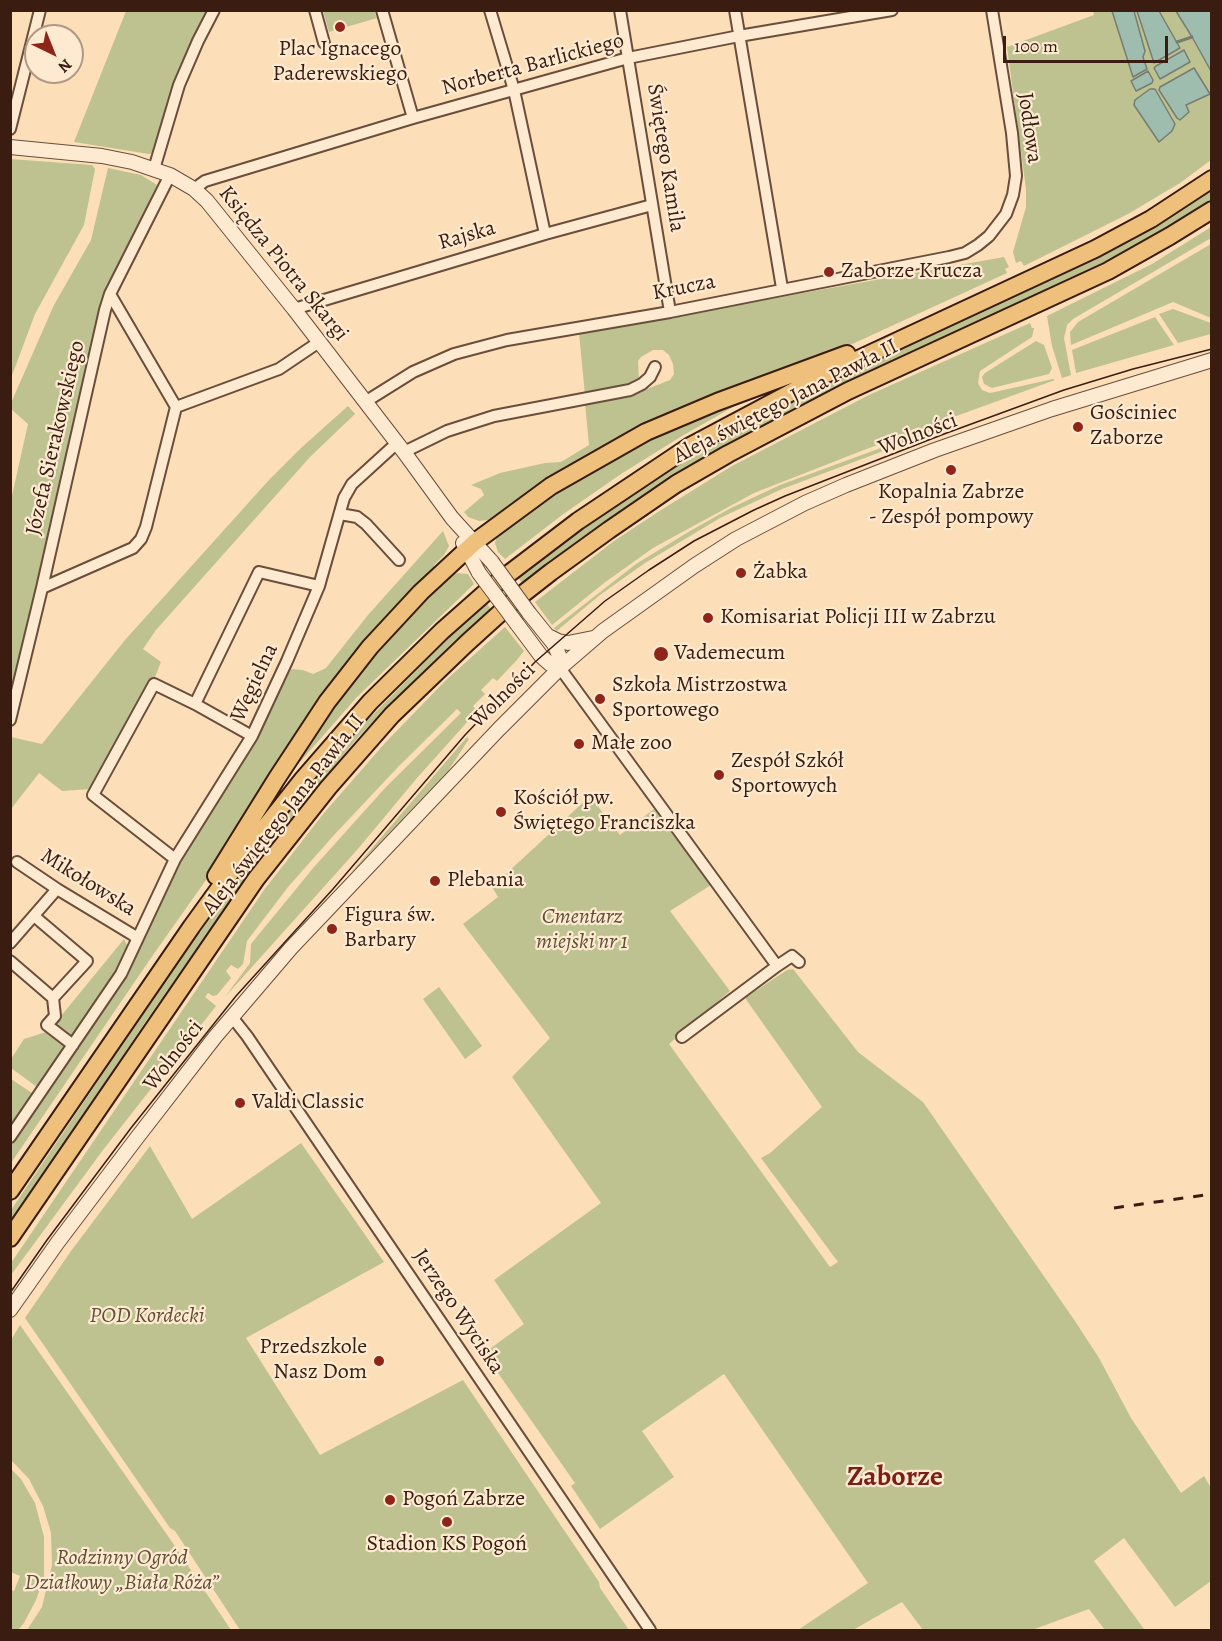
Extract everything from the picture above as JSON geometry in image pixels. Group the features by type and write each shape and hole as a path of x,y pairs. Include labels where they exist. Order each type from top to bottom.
{"main road":[{"name":"Aleja świętego Jana Pawła II","path":"10,1191 164,965 247,850 303,779 362,710 428,644 494,585 578,521 690,446 786,393 1095,249 1151,219 1212,179"},
{"name":"Aleja świętego Jana Pawła II","path":"10,1238 186,979 264,870 328,788 393,715 510,604 609,530 676,484 728,454 848,391 1108,271 1212,210"},
{"path":"164,965 237,841 327,702 370,647 421,592 471,546 551,486 646,432 804,369 922,328"}],"street":[{"path":"10,129 40,10"},
{"path":"154,169 179,85 214,10"},
{"path":"315,10 324,43"},
{"path":"382,10 413,118"},
{"path":"490,10 514,90 545,234"},
{"name":"Świętego Kamila","path":"620,10 670,312"},
{"path":"735,10 782,288"},
{"name":"Norberta Barlickiego","path":"194,189 205,181 413,118 628,58 892,10"},
{"name":"Jodłowa","path":"992,10 1015,155 1015,186 1006,214"},
{"name":"Księdza Piotra Skargi","path":"10,147 102,156 154,169 194,189 220,215 294,309 471,546 492,562 554,644 559,655 560,668 550,664 541,656 479,573 471,546"},
{"name":"Józefa Sierakowskiego","path":"10,720 105,310 110,294 170,175"},
{"name":"Rajska","path":"294,309 545,234 652,205"},
{"name":"Krucza","path":"365,402 413,372 454,354 507,340 670,312 965,253 989,236 1006,214"},
{"path":"42,588 133,548 141,539 147,527 176,407 110,294"},
{"path":"176,407 279,369 319,342"},
{"name":"Wolności","path":"10,1310 58,1242 232,1017 344,891 540,688 597,636 702,560 770,521 826,494 935,450 1052,409 1212,360"},
{"name":"Węgielna","path":"10,1137 121,974 175,859 252,736 291,654 319,586 344,498 352,484 400,448 494,416 536,406 630,390 650,377 655,368"},
{"path":"340,514 357,517 366,524 399,560"},
{"path":"195,705 259,572 319,586"},
{"path":"546,635 568,643 597,636"},
{"path":"540,688 544,668 541,656"},
{"path":"560,668 777,966"},
{"path":"175,859 93,795 154,684 252,736"},
{"name":"Mikołowska","path":"17,862 137,939"},
{"path":"10,943 57,889"},
{"path":"34,916 87,961 53,998"},
{"path":"682,1036 792,956 799,962"},
{"path":"10,961 53,998 55,1016 47,1025 73,1045"},
{"name":"Jerzego Wyciska","path":"232,1017 650,1630"}],"green space":[{"path":"126,11 207,11 181,65 155,147 149,154 74,142"},
{"path":"323,11 374,11 377,18 329,32"},
{"path":"1093,11 1112,11 1133,77 1147,69 1143,57 1145,51 1134,11 1137,11 1154,63 1180,48 1159,11 1176,11 1211,71 1211,160 1180,183 1128,214 1024,266 1021,261 1016,263 1013,252 1026,207 1026,189 1007,47 1094,15"},
{"path":"10,159 92,165 95,169 84,225 35,314 11,378"},
{"path":"108,168 141,175 157,185 103,298 11,696 11,500 28,424 11,409 11,403 54,305 91,240"},
{"path":"1211,190 1211,199 1120,254 1037,295 859,375 721,447 625,507 522,583 518,577 575,532 672,467 733,431 801,395 1084,263 1158,224"},
{"path":"1211,227 1211,238 1073,319 1067,325 1064,338 1071,375 1062,378 1052,346 1047,316 1152,264"},
{"path":"1211,244 1211,318 1173,302 1071,345 1070,332 1078,322"},
{"path":"1004,257 1009,267 1005,269 1007,273 848,346 695,406 498,517 496,514 488,520 479,521 468,517 464,512 484,495 481,489 471,485 500,473 545,463 561,462 589,445 585,403 637,393 670,380 674,374 669,355 663,350 653,350 638,361 639,380 637,383 585,395 579,333"},
{"path":"1173,309 1211,323 1211,334 1178,343 1159,314"},
{"path":"1155,317 1174,345 1076,373 1072,350"},
{"path":"1030,323 1034,328 1032,337 980,371 978,383 982,390 990,393 1055,380 754,493 653,548 604,583 552,625 535,602 614,541 732,466 869,395"},
{"path":"1036,341 1044,345 1052,368 1049,374 992,388 984,384 982,377 985,373"},
{"path":"741,400 740,403 621,474 562,515 505,559 498,552 495,543 497,536 528,508 624,449"},
{"path":"348,406 355,414 310,457 156,630 143,649 161,662 153,682 92,789 62,791 39,773 11,809 11,737 42,744 125,640 268,481"},
{"path":"957,420 907,442 782,489 720,518 645,563 600,595 557,631 554,628 636,564 731,508 780,485"},
{"path":"443,531 449,546 434,565 435,569 398,608 153,955 11,1163 11,1145 124,976 178,865 253,746 291,669 313,674 326,668 368,615"},
{"path":"468,574 474,584 357,697 293,770 292,768 362,666 422,598 451,575"},
{"path":"487,604 491,609 453,642 359,736 265,850 11,1221 11,1210 177,964 261,847 300,797 358,730 452,634"},
{"path":"505,627 524,651 497,681 493,678 481,690 485,694 473,706 477,711 357,850 225,997 250,963 251,944 314,867 386,787 461,713 457,709 399,766 288,887 247,941 243,964 238,969 231,965 226,971 231,978 217,995 213,996 208,993 205,997 216,1006 103,1150 11,1275 11,1263 264,890 324,813 385,743 446,680"},
{"path":"467,737 469,739 448,771 349,875"},
{"name":"Cmentarz miejski nr 1","path":"590,796 620,835 654,809 711,885 670,911 730,991 669,1044 830,1267 838,1262 761,1158 770,1153 822,1107 745,998 787,970 793,969 858,1052 923,1102 1075,1321 1099,1358 1131,1418 1181,1493 1204,1476 1211,1488 1211,1581 1175,1607 1124,1538 1094,1561 1144,1629 1105,1630 1089,1609 1032,1630 923,1630 902,1602 853,1630 798,1630 868,1583 724,1374 642,1431 674,1477 600,1529 571,1486 575,1483 484,1353 524,1324 494,1280 601,1203 512,1077 550,1038 463,924 498,897 492,887"},
{"path":"124,939 128,947 116,973 73,1037 68,1037 52,1027"},
{"path":"439,987 482,1046 465,1059 423,999"},
{"path":"49,1031 65,1043 66,1047 40,1086 37,1087 11,1068 11,1059 24,1039"},
{"path":"11,1079 33,1096 11,1129"},
{"name":"POD Kordecki","path":"301,1143 384,1262 246,1338 320,1455 463,1380 629,1630 240,1630 175,1531 170,1528 25,1318 71,1251 150,1146 192,1219"},
{"name":"Rodzinny Ogród Działkowy „Biała Róża”","path":"20,1325 231,1630 27,1630 42,1607 52,1565 51,1533 43,1506 29,1479 11,1460 11,1340"},
{"path":"11,1469 21,1479 35,1503 44,1537 44,1578 36,1600 18,1630 10,1630 11,1590 14,1591 20,1576 11,1572"}],"shaded area":[{"path":"1112,11 1134,11 1145,51 1143,57 1147,69 1133,77"},
{"path":"1137,11 1159,11 1180,48 1154,63"},
{"path":"1176,11 1211,11 1211,71 1192,37"},
{"path":"1184,50 1190,62 1160,79 1154,68"},
{"path":"1194,68 1210,94 1186,105 1189,112 1180,120 1159,90 1160,87"},
{"path":"1148,71 1153,80 1152,83 1136,91 1131,81"},
{"path":"1150,89 1155,89 1175,124 1172,131 1159,142 1134,105 1135,100"}],"waterway":[{"path":"1177,42 1192,37"}],"tram line":[{"path":"10,1293 131,1128 236,996 333,889 465,735 535,662 605,601 694,541 785,496 1064,390 1133,369 1212,349"}],"railway":[{"path":"1114,1208 1212,1194"}],"place":[{"name":"Plac Ignacego Paderewskiego","path":"340,27"},
{"name":"Zaborze Krucza","path":"829,272"},
{"name":"Gościniec Zaborze","path":"1078,427"},
{"name":"Kopalnia Zabrze - Zespół pompowy","path":"951,470"},
{"name":"Żabka","path":"741,573"},
{"name":"Komisariat Policji III w Zabrzu","path":"708,618"},
{"name":"Vademecum","path":"661,654"},
{"name":"Szkoła Mistrzostwa Sportowego","path":"600,699"},
{"name":"Małe zoo","path":"579,744"},
{"name":"Zespół Szkół Sportowych","path":"719,775"},
{"name":"Kościół pw. Świętego Franciszka","path":"501,812"},
{"name":"Plebania","path":"435,881"},
{"name":"Figura św. Barbary","path":"332,929"},
{"name":"Valdi Classic","path":"240,1103"},
{"name":"Przedszkole Nasz Dom","path":"379,1361"},
{"name":"Pogoń Zabrze","path":"390,1500"},
{"name":"Stadion KS Pogoń","path":"447,1522"}],"district":[{"name":"Zaborze","path":"895,1478"}]}
